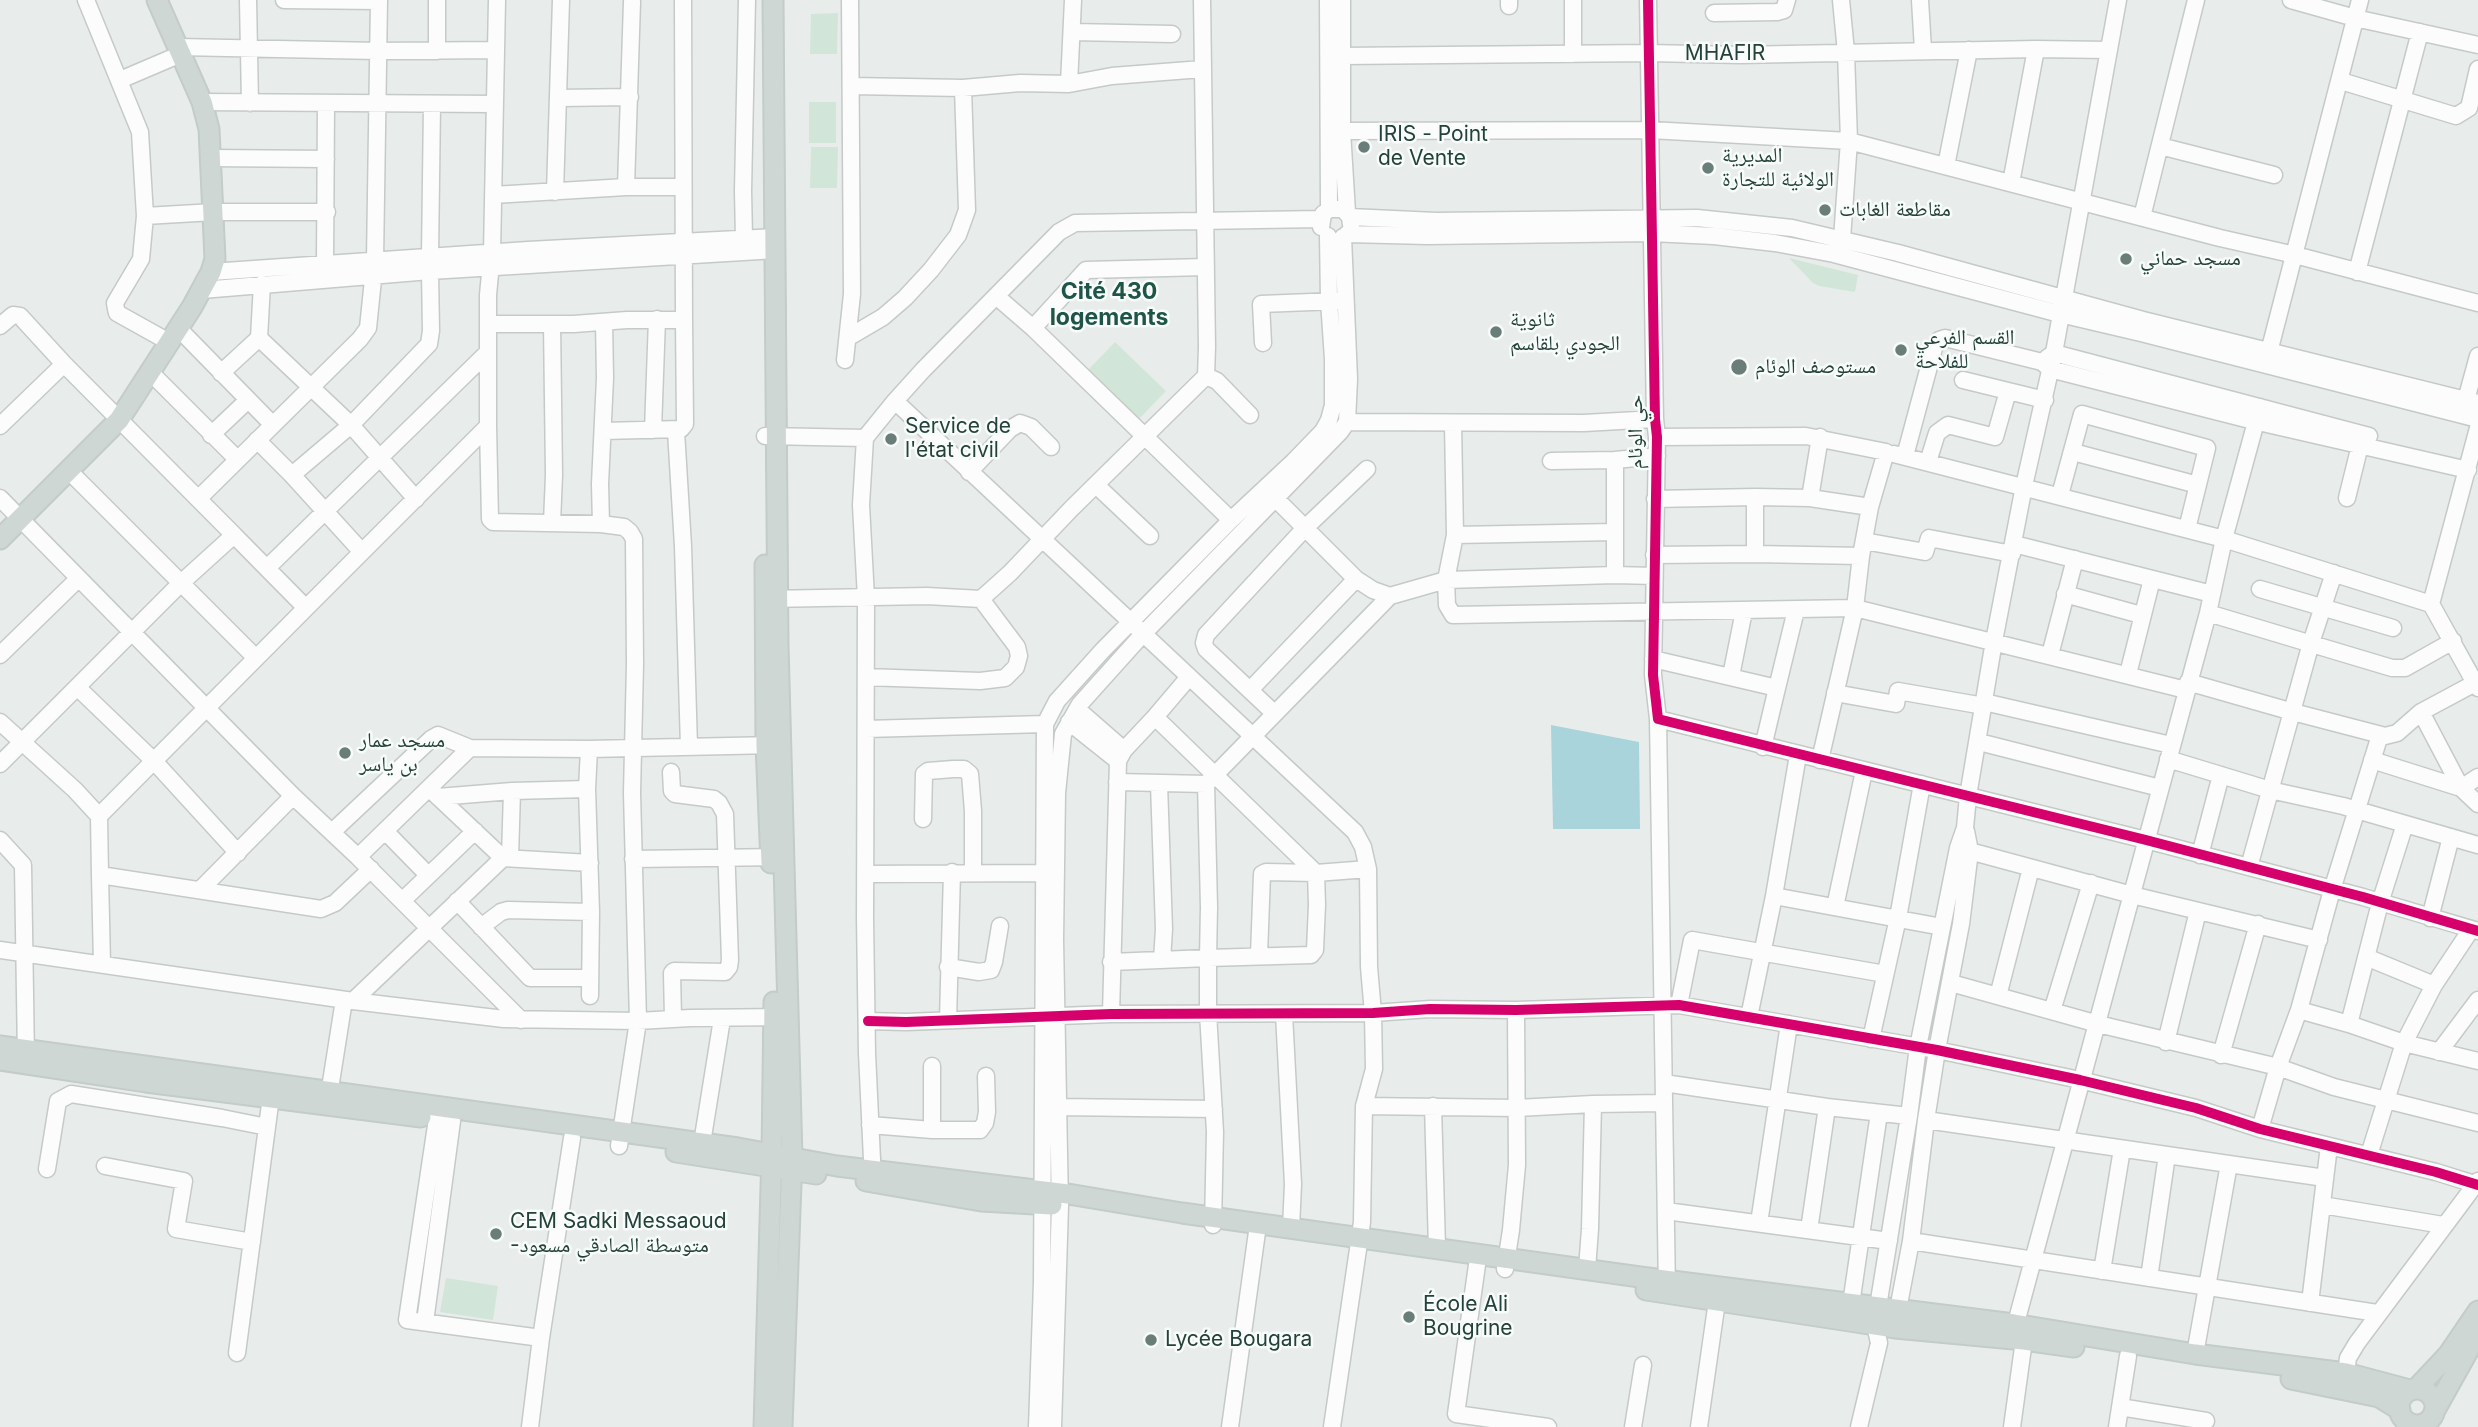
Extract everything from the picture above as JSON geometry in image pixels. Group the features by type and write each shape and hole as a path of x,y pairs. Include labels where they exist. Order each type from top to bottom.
{"main road":[{"path":"0,539 119,420 211,272 216,248 209,129 202,102 157,0"},
{"path":"761,0 768,109 764,243 778,857 782,1427"},
{"path":"767,72 773,0"},
{"path":"0,1046 26,1057"},
{"path":"0,1060 26,1057 620,1140 672,1151 782,1162 1213,1221 1292,1228 1477,1265 1587,1269 1717,1301 2346,1373 2427,1392 2435,1406 2429,1420"},
{"path":"241,1086 271,1097 328,1098 444,1120 572,1138 702,1143 782,1162"},
{"path":"764,1427 782,1162"},
{"path":"1213,1221 1257,1232 1437,1248 1506,1264 1667,1287 1851,1304 1886,1322"},
{"path":"2400,1417 2402,1398 2448,1355 2478,1311"},
{"path":"2017,1334 2128,1356 2314,1383 2379,1397 2400,1417 2410,1423 2421,1424 2429,1420 2478,1333"}],"street":[{"path":"86,0 140,132 145,216 141,259 115,303 117,313 174,335 221,373 272,424"},
{"path":"248,0 250,103"},
{"path":"198,499 369,328 374,268 379,1 284,0"},
{"path":"437,0 437,51"},
{"path":"497,0 488,324 490,519 493,522 601,524 624,527 634,539 633,859 638,1021 620,1140"},
{"path":"555,192 561,0"},
{"path":"603,431 676,431 685,424 682,248 683,0"},
{"path":"202,290 374,268 764,243 743,178 747,0"},
{"path":"845,360 852,294 850,0"},
{"path":"1069,84 1073,0"},
{"path":"773,598 927,596 981,599 1206,376 1202,0"},
{"path":"1328,0 1325,214 1321,229 1339,236 1428,236 1651,225 1697,218 1793,228 1842,239 2141,333 2478,419"},
{"path":"1053,1427 1050,1017 1055,940 1057,793 1063,734 1136,629 1231,520 1270,494 1323,431 1329,420 1333,405 1334,359 1329,301 1339,236 1351,225 1342,131 1342,0"},
{"path":"1573,0 1573,54"},
{"name":"حي الوئام","path":"1648,0 1657,437 1653,659 1671,1005"},
{"path":"1714,13 1777,12 1784,10 1787,0"},
{"path":"1841,0 1849,141 1842,239"},
{"path":"1920,0 1923,50"},
{"path":"1859,1427 1886,1322 1911,1241 1926,1119 1961,924 1968,796 1994,642 2024,486 2045,400 2049,361 2118,0"},
{"path":"2142,217 2196,0"},
{"path":"2291,0 2355,18 2478,45"},
{"path":"2269,352 2360,0"},
{"path":"626,187 632,2"},
{"path":"1072,32 1172,34"},
{"path":"2357,272 2420,32"},
{"path":"2011,183 2036,49"},
{"path":"120,80 179,50 496,50"},
{"name":"MHAFIR","path":"1342,56 1649,53 1740,55 1923,50 2108,50"},
{"path":"1946,166 1969,50"},
{"path":"852,86 963,88 1020,83 1069,84 1112,76 1202,69"},
{"path":"2340,80 2456,116 2469,108 2478,69"},
{"path":"849,337 883,317 905,298 958,235 967,210 963,88"},
{"path":"559,98 630,97"},
{"path":"202,102 326,105 495,104"},
{"path":"292,475 351,425 429,344 432,104"},
{"path":"325,263 326,105"},
{"path":"1342,131 1650,130 1849,141 2478,303"},
{"path":"2160,146 2274,175"},
{"path":"211,158 326,159"},
{"path":"493,195 626,187 683,187"},
{"path":"873,1176 865,874 866,598 861,505 865,438 895,401 996,296 1059,232 1075,223 1204,222 1325,214 1339,208 1349,215 1436,221 1651,225 1834,254 2269,352 2472,401 2478,356"},
{"path":"145,216 214,212 327,212"},
{"path":"1037,1427 1042,1282 1059,1107 1044,962 1045,724 1057,701 1102,651 1136,629 1270,494 1340,432 1347,422 1347,300 1339,236"},
{"path":"211,272 325,263 374,268"},
{"path":"1033,328 1086,270 1206,267"},
{"path":"221,373 259,338 262,284"},
{"path":"996,296 1147,436 1231,520"},
{"path":"1262,343 1261,304 1347,300"},
{"path":"0,326 13,316 20,316 64,365 306,608"},
{"path":"653,430 657,319"},
{"path":"488,324 684,320"},
{"path":"601,524 604,322"},
{"path":"552,324 552,523"},
{"path":"259,338 351,425 416,499"},
{"path":"1905,456 1934,348 1939,340 1948,338 2468,466"},
{"path":"267,568 488,352"},
{"path":"0,426 64,365"},
{"path":"150,372 237,459"},
{"path":"1206,376 1217,381 1250,415"},
{"path":"1963,380 2045,400"},
{"path":"1928,462 1937,433 1948,425 1995,437 2008,391"},
{"path":"211,435 248,400"},
{"path":"895,401 1355,832 1363,847 1367,869 1374,1069 1364,1106 1364,1200 1332,1427"},
{"path":"2060,495 2082,414 2207,448 2187,529"},
{"path":"2012,1427 2017,1334 2033,1260 2208,613 2224,539 2257,414"},
{"path":"1347,422 1584,423 1655,419"},
{"path":"969,472 1010,429 1020,423 1031,427 1051,447"},
{"path":"1453,423 1455,536 1447,580 1447,605 1453,615 1855,608 2187,686 2380,735 2397,733 2421,712 2477,686 2431,604 2224,539 2060,495 1820,437 1657,437"},
{"path":"99,816 488,426"},
{"path":"2431,604 2478,428"},
{"path":"676,431 683,546 689,747"},
{"path":"770,436 865,438"},
{"path":"1810,498 1820,437"},
{"path":"2347,498 2361,439"},
{"path":"257,440 362,552"},
{"path":"1820,760 1855,608 1870,507 1886,452"},
{"path":"2073,452 2198,485"},
{"path":"1551,461 1657,456"},
{"path":"1615,460 1615,575"},
{"path":"1275,713 1206,649 1206,635 1306,527 1367,468"},
{"path":"68,470 255,657"},
{"path":"1096,485 1150,536"},
{"path":"1270,494 1356,579 1373,590 1390,596"},
{"path":"0,498 293,796 521,1020"},
{"path":"1755,498 1755,554"},
{"path":"1655,499 1810,498 1870,507"},
{"path":"1455,536 1614,532"},
{"path":"0,764 181,583 234,535"},
{"path":"1654,555 1755,554 1863,548 1926,552 1929,538 2075,559 2212,594"},
{"path":"2050,655 2075,559"},
{"path":"2249,867 2311,643 2334,573"},
{"path":"1117,782 1159,784 1210,780 1390,596 1447,580 1654,576"},
{"path":"0,655 78,579"},
{"path":"1250,690 1356,579"},
{"path":"2128,674 2152,579"},
{"path":"2260,589 2393,628"},
{"path":"2065,594 2141,615"},
{"path":"866,677 979,681 1005,678 1016,667 1017,647 981,599"},
{"path":"1763,747 1796,610"},
{"path":"1731,676 1744,611"},
{"path":"2208,613 2392,668 2405,668 2453,641"},
{"path":"1653,659 1777,688"},
{"path":"1111,1014 1117,782 1121,755 1189,677"},
{"path":"77,687 153,760 238,853"},
{"path":"1835,693 1896,704 1898,691 1984,704 2169,752 2221,775 2478,845"},
{"path":"2421,712 2461,788 2478,804"},
{"path":"1073,716 1121,755"},
{"path":"1111,962 1259,955 1307,956 1315,950 1316,873 1210,780 1155,717"},
{"path":"1658,719 2146,840 2380,902 2474,931 2434,985 2404,1043 2369,1155"},
{"path":"0,722 75,790 99,816 102,964"},
{"path":"866,729 1045,724"},
{"path":"332,832 431,739 439,735 470,748 589,749 774,745"},
{"path":"2260,1129 2278,1068 2300,1010 2332,890 2380,735"},
{"path":"1979,742 2160,788"},
{"path":"358,857 385,831 433,793 470,748"},
{"path":"589,749 587,789 591,912 590,996"},
{"path":"1749,1017 1774,896 1798,755"},
{"path":"2372,760 2461,788"},
{"path":"923,819 924,774 928,771 964,769 970,774 973,800 973,873"},
{"path":"1835,907 1864,771"},
{"path":"671,772 671,791 675,794 709,797 719,803 725,814 729,967 725,972 716,973 674,971 673,1018"},
{"path":"2200,855 2221,775"},
{"path":"2461,788 2478,777"},
{"path":"1210,780 1208,1013 1214,1109 1213,1221"},
{"path":"1159,784 1164,929 1162,960"},
{"path":"1871,1039 1898,918 1922,784"},
{"path":"433,793 587,789"},
{"path":"328,1098 348,1000 506,858 512,791"},
{"path":"433,793 506,858 590,863"},
{"path":"200,890 293,796"},
{"path":"2349,1024 2380,902 2406,824"},
{"path":"385,831 428,875"},
{"path":"402,901 475,831"},
{"path":"2430,918 2451,838"},
{"path":"0,840 23,865 26,1057"},
{"path":"1964,850 2132,895 2319,940"},
{"path":"1886,1322 1889,1241 1917,1047 1942,927 1964,850"},
{"path":"633,859 778,857"},
{"path":"1998,996 2031,868"},
{"path":"100,876 321,909 335,903 370,869"},
{"path":"1259,955 1262,874 1367,869"},
{"path":"948,1020 952,872"},
{"path":"865,874 1043,873"},
{"path":"2052,1011 2091,883"},
{"path":"1774,896 1942,927"},
{"path":"457,901 530,978 590,978"},
{"path":"481,927 508,910 591,912"},
{"path":"2166,1042 2198,911"},
{"path":"2221,1055 2258,924"},
{"path":"948,967 979,972 991,970 995,962 1000,926"},
{"path":"1667,1287 1664,1083 1671,1005 1692,940 1885,974"},
{"path":"0,950 348,1000 521,1020 638,1021 780,1017"},
{"path":"2366,957 2434,985"},
{"path":"1951,983 2166,1042 2278,1068 2334,1087 2478,1123"},
{"path":"2439,1052 2478,1000"},
{"path":"867,1021 1111,1014 1373,1013 1430,1009 1516,1010 1671,1005 1917,1047 2080,1080 2196,1108 2260,1129 2477,1183 2378,1313 2348,1358 2346,1373"},
{"path":"1506,1264 1517,1165 1516,1010"},
{"path":"2300,1010 2404,1043 2478,1061"},
{"path":"1284,1014 1293,1184 1292,1228"},
{"path":"702,1143 722,1019"},
{"path":"1759,1223 1789,1024"},
{"path":"932,1066 932,1130"},
{"path":"870,1125 932,1130 980,1130 985,1124 987,1112 986,1076"},
{"path":"1664,1083 1909,1116"},
{"path":"47,1169 58,1101 71,1094 267,1127"},
{"path":"237,1353 271,1097"},
{"path":"1364,1106 1517,1108 1664,1103"},
{"path":"1587,1269 1591,1229 1593,1104"},
{"path":"1433,1106 1437,1248"},
{"path":"1059,1107 1214,1109"},
{"path":"1809,1230 1827,1107"},
{"path":"1851,1304 1880,1113"},
{"path":"1926,1119 2325,1178"},
{"path":"444,1120 407,1320 541,1338"},
{"path":"530,1427 572,1138"},
{"path":"2310,1303 2329,1146"},
{"path":"2102,1271 2122,1149"},
{"path":"2149,1278 2167,1155"},
{"path":"2195,1354 2230,1164"},
{"path":"105,1166 184,1181 176,1229 251,1242"},
{"path":"2322,1205 2443,1225"},
{"path":"1666,1211 1889,1241"},
{"path":"1230,1427 1257,1232"},
{"path":"1911,1241 2378,1313"},
{"path":"1477,1265 1456,1415 1548,1427"},
{"path":"1699,1427 1717,1301"},
{"path":"2117,1427 2128,1356"},
{"path":"1633,1427 1643,1364"},
{"path":"2120,1407 2206,1421"}],"green space":[{"path":"838,13 837,54 810,54 811,14"},
{"path":"809,102 836,102 836,143 809,143"},
{"path":"811,147 838,147 837,188 810,188"},
{"path":"1789,258 1858,275 1855,292 1813,283"},
{"path":"1115,342 1166,391 1139,419 1088,370"},
{"path":"446,1278 498,1286 493,1320 440,1312"}],"water":[{"path":"1551,725 1639,742 1640,829 1553,829"}],"cycle path":[{"path":"1648,0 1657,437 1653,675 1658,719 2146,840 2363,897 2478,931"},
{"path":"868,1021 1111,1014 1373,1013 1430,1009 1516,1010 1679,1005 1937,1050 2080,1080 2196,1108 2260,1129 2436,1172 2478,1185"}],"place":[{"name":"IRIS - Point de Vente","path":"1364,147"},
{"name":"المديرية الولائية للتجارة","path":"1708,168"},
{"name":"مقاطعة الغابات","path":"1825,210"},
{"name":"مسجد حماني","path":"2126,259"},
{"name":"ثانوية الجودي بلقاسم","path":"1496,332"},
{"name":"القسم الفرعي للفلاحة","path":"1901,350"},
{"name":"مستوصف الوئام","path":"1739,367"},
{"name":"Service de l'état civil","path":"891,439"},
{"name":"مسجد عمار بن ياسر","path":"345,753"},
{"name":"CEM Sadki Messaoud -متوسطة الصادقي مسعود","path":"496,1234"},
{"name":"École Ali Bougrine","path":"1409,1317"},
{"name":"Lycée Bougara","path":"1151,1340"}],"district":[{"name":"Cité 430 logements","path":"1109,305"}]}
